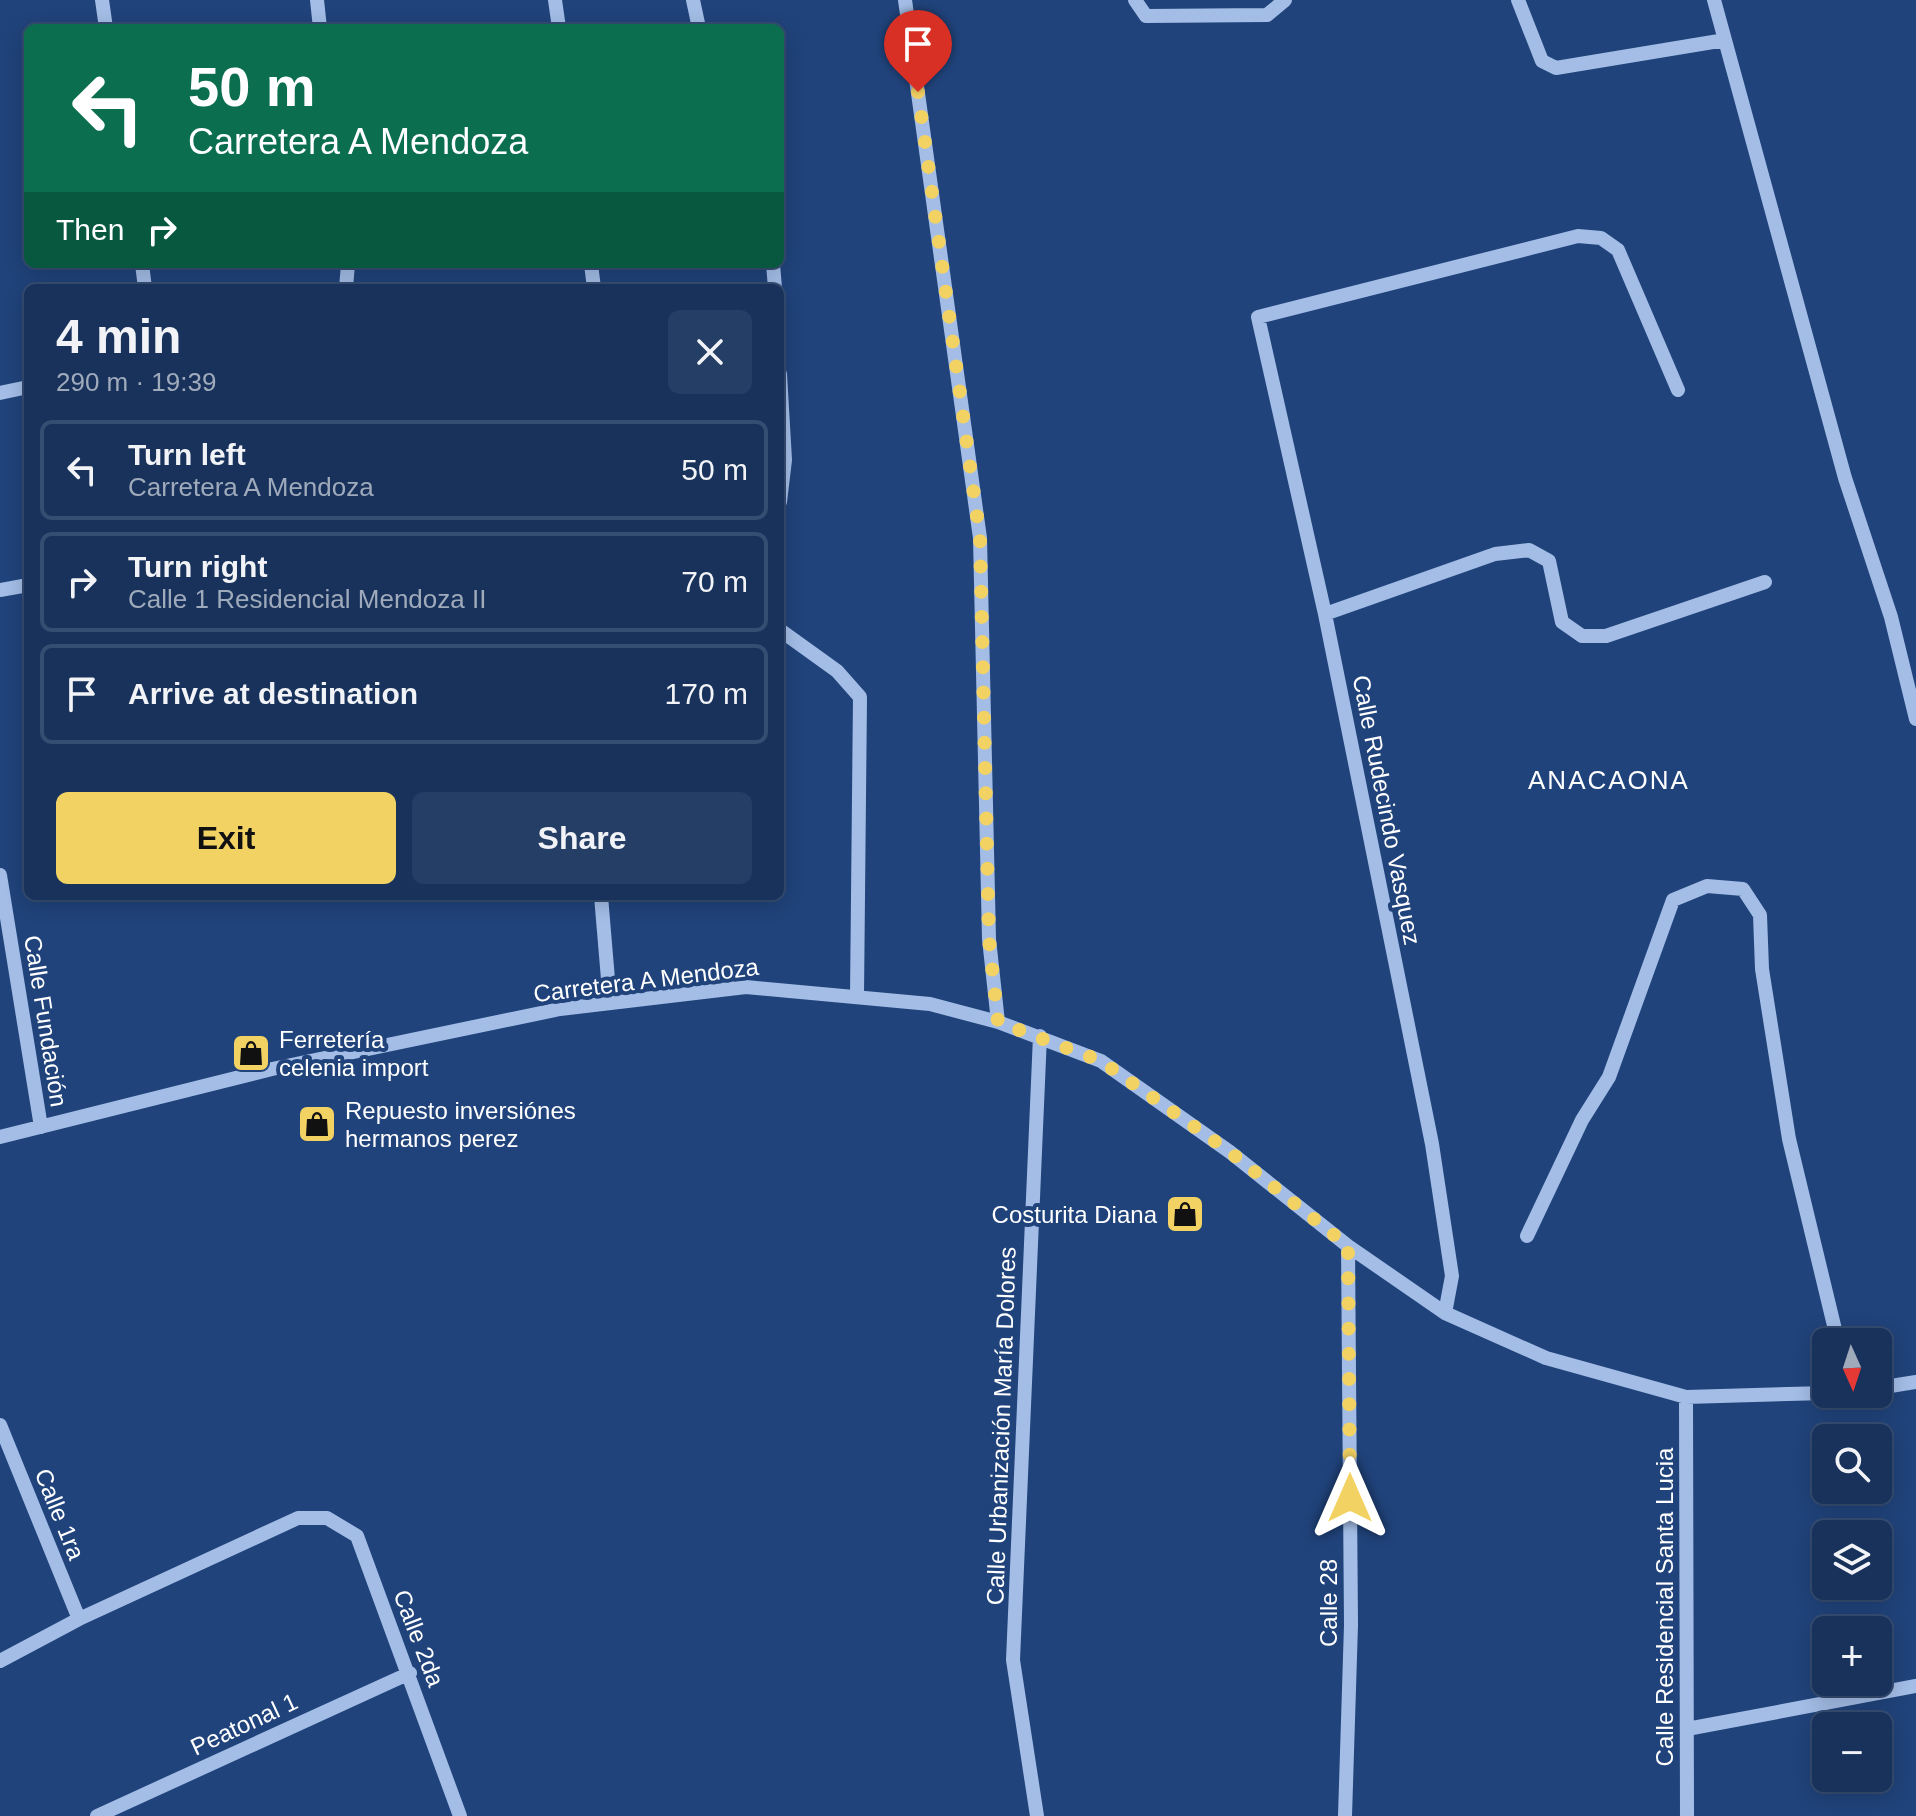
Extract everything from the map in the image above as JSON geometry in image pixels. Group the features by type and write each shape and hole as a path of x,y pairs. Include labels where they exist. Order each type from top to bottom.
{"street":[{"path":"102,0 105,24"},
{"path":"317,0 320,24"},
{"path":"555,0 558,24"},
{"path":"693,0 698,24"},
{"path":"905,0 980,538 989,939 998,1022"},
{"path":"1135,0 1146,16 1267,15 1285,0"},
{"path":"1518,0 1542,61 1556,68 1725,40"},
{"path":"1714,0 1845,478 1891,617 1916,719"},
{"name":"Calle Rudecindo Vasquez","path":"1445,1313 1452,1276 1446,1221 1325,614 1258,317 1578,236 1601,238 1618,250 1678,390"},
{"path":"0,393 24,388"},
{"path":"784,443 784,468"},
{"path":"1325,614 1495,554 1529,550 1549,561 1562,622 1582,636 1606,636 1765,582"},
{"path":"0,590 24,586"},
{"path":"784,633 837,671 860,697 857,996"},
{"name":"Calle Fundación","path":"0,875 41,1127"},
{"path":"1527,1236 1582,1120 1609,1077 1673,900 1707,886 1743,889 1760,915 1762,969 1789,1139 1835,1328"},
{"path":"601,900 610,1003"},
{"name":"Carretera A Mendoza","path":"0,1137 272,1069 499,1021 610,1003 746,987 930,1004 998,1022 1101,1061 1230,1152 1348,1246 1445,1313 1546,1358 1686,1397 1812,1393"},
{"name":"Calle Urbanización María Dolores","path":"1037,1816 1013,1660 1040,1036"},
{"name":"Calle 28","path":"1345,1816 1351,1625 1348,1246"},
{"path":"1892,1386 1916,1382"},
{"name":"Calle Residencial Santa Lucia","path":"1686,1397 1687,1816"},
{"name":"Calle 1ra","path":"0,1425 79,1619"},
{"name":"Calle 2da","path":"79,1619 298,1518 327,1518 357,1536 410,1673 460,1816"},
{"path":"0,1661 79,1619"},
{"name":"Peatonal 1","path":"97,1816 410,1673"},
{"path":"1687,1729 1916,1686"}],"place":[{"name":"Ferretería celenia import","path":"251,1053"},
{"name":"Repuesto inversiónes hermanos perez","path":"317,1124"},
{"name":"Costurita Diana","path":"1185,1214"}],"district":[{"name":"ANACAONA","path":"1609,780"}],"route":[{"path":"918,92 980,538 989,939 998,1022 1101,1061 1230,1152 1348,1246 1350,1498"}]}
